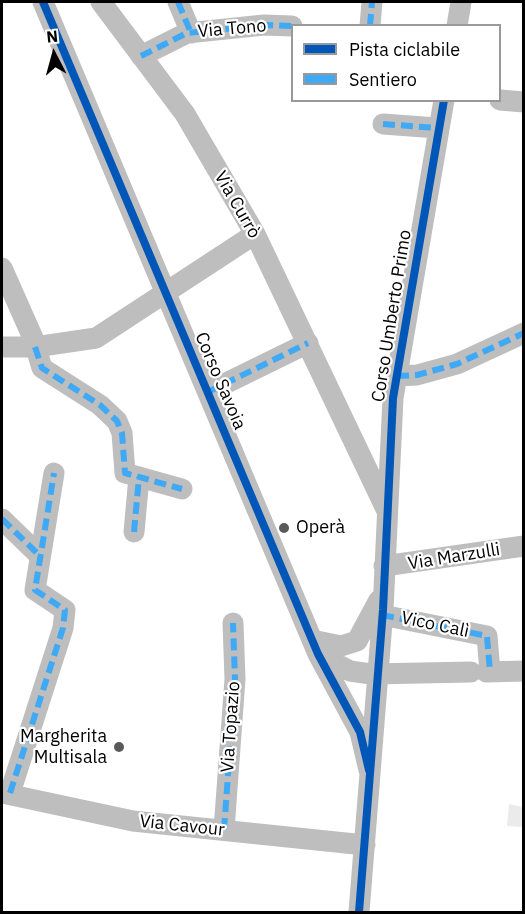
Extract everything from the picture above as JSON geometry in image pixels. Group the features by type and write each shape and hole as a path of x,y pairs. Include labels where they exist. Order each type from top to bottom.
{"street":[{"path":"178,2 191,33"},
{"path":"370,24 372,2"},
{"path":"457,24 461,2"},
{"name":"Corso Savoia","path":"51,4 167,294 315,647 360,732 369,770"},
{"name":"Via Currò","path":"105,7 185,114 255,234 387,510"},
{"name":"Via Tono","path":"141,56 191,33 264,25 291,26"},
{"path":"501,99 524,102"},
{"name":"Corso Umberto Primo","path":"369,770 378,674 393,398 437,128 444,102"},
{"path":"383,123 437,128"},
{"path":"2,347 35,347 96,338 167,294 255,234"},
{"path":"2,268 33,338 42,368 110,412 122,434 125,473 182,489"},
{"path":"398,376 417,375 457,364 524,333"},
{"path":"208,392 308,343"},
{"path":"6,793 50,671 65,610 35,590 54,473"},
{"path":"134,532 139,477"},
{"path":"2,519 40,556"},
{"name":"Via Marzulli","path":"384,566 524,546"},
{"path":"315,647 341,646 357,641 382,606"},
{"name":"Vico Calì","path":"382,606 487,636 482,672"},
{"name":"Via Topazio","path":"224,830 235,689 233,623"},
{"path":"315,647 350,670 378,674 524,671"},
{"path":"359,912 369,770"},
{"name":"Via Cavour","path":"6,793 133,821 365,844"}],"shaded area":[{"path":"509,804 523,807 523,827 507,826"}],"marked path":[{"path":"178,2 191,33"},
{"path":"370,24 372,2"},
{"path":"141,56 187,33 264,25 291,26"},
{"path":"383,124 437,128"},
{"path":"397,376 417,375 457,364 524,333"},
{"path":"208,392 308,343"},
{"path":"35,347 42,368 100,405 117,421 122,433 125,473 182,489"},
{"path":"10,793 63,628 65,610 35,590 54,473"},
{"path":"134,532 139,477"},
{"path":"2,519 40,556"},
{"path":"382,615 487,636 490,672"},
{"path":"224,830 235,679 233,623"}],"cycle path":[{"path":"43,2 318,654 360,732 369,770"},
{"path":"359,912 383,610 393,398 444,102"}],"place":[{"name":"Operà","path":"284,528"},
{"name":"Margherita Multisala","path":"119,747"}]}
